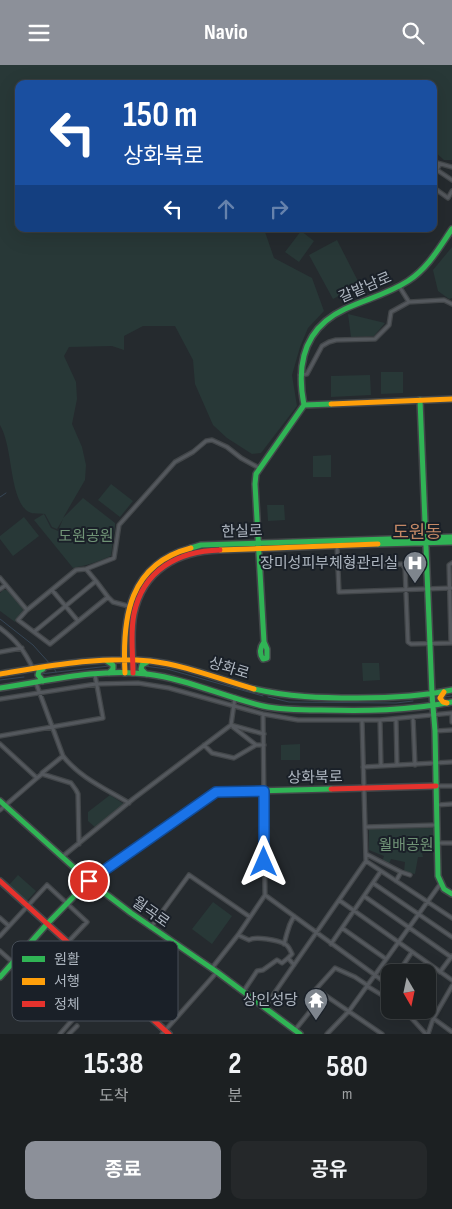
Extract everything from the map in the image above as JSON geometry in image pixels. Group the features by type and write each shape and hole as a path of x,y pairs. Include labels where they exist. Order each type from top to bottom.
{"main road":[{"name":"갈밭남로","path":"304,405 300,375 301,363 311,338 326,321 343,309 409,281 424,268 452,229"},
{"path":"264,642 256,474 259,467 288,430 304,405 452,399"},
{"path":"420,400 427,589 435,731 438,877 444,889 452,894"},
{"name":"한실로","path":"125,673 124,625 131,596 151,569 176,551 201,545 337,546 452,537"},
{"name":"한실로","path":"133,673 132,631 137,604 145,586 159,569 177,557 197,551 258,546 426,540 452,542"},
{"name":"상화로","path":"0,674 106,660 133,659 189,669 264,692 287,696 315,698 412,696 452,690"},
{"path":"106,660 114,667 108,674"},
{"path":"147,674 142,671 141,667 145,662 151,661"},
{"path":"43,681 38,675 39,671 44,668"},
{"name":"상화로","path":"0,688 96,675 133,673 147,674 265,706 296,709 359,712 411,709 450,703"},
{"path":"446,691 440,698 442,702 450,703"},
{"path":"411,709 416,703 416,699 412,696"},
{"name":"상화북로","path":"32,941 89,881 216,792 436,786"},
{"name":"월곡로","path":"1,805 89,881 171,941"},
{"path":"0,881 66,941"},
{"name":"월곡로","path":"178,946 297,1032"},
{"name":"상화북로","path":"0,977 12,963"},
{"path":"152,1021 165,1033"}],"street":[{"path":"437,164 452,167"},
{"path":"437,168 440,164"},
{"path":"437,171 452,180"},
{"path":"437,191 448,197 452,191"},
{"path":"399,286 409,302"},
{"path":"300,375 307,374 322,346 336,340 375,339 389,325 390,312 409,302 444,299 452,304"},
{"path":"108,597 50,644 18,621 28,610 76,570 86,569 114,558 119,525 175,462 193,453 206,441 212,440 227,447 241,458 259,467"},
{"path":"337,546 339,592 451,588"},
{"path":"338,567 402,564 405,567 408,641 410,644 452,643 449,565 452,563"},
{"path":"86,569 112,602 128,606"},
{"path":"0,577 28,610"},
{"path":"34,632 96,581"},
{"path":"0,589 6,585"},
{"path":"52,591 78,621"},
{"path":"0,628 22,648 33,669"},
{"path":"0,652 22,648"},
{"path":"0,736 103,718 96,675"},
{"path":"36,683 63,756 78,771 129,803"},
{"path":"0,699 96,684 138,683 169,688 263,715 298,720 380,720 452,713 452,722"},
{"path":"62,857 231,725 235,697"},
{"path":"178,1017 214,971 265,895 263,715"},
{"path":"413,717 415,765"},
{"path":"396,719 397,765"},
{"path":"264,1008 366,861 362,720"},
{"path":"380,720 381,766"},
{"path":"231,725 264,733"},
{"path":"231,725 256,745"},
{"path":"435,731 452,729"},
{"path":"0,744 37,777"},
{"path":"204,745 212,753 234,758 256,745 264,745"},
{"name":"월곡로","path":"1,805 63,756"},
{"path":"363,767 452,762"},
{"path":"42,774 71,783 76,790 78,794 78,844"},
{"name":"상화북로","path":"436,786 452,786"},
{"path":"436,805 452,804"},
{"path":"365,827 436,825"},
{"path":"437,843 452,843"},
{"path":"366,854 400,872 410,875"},
{"path":"366,861 452,918"},
{"path":"331,944 382,871"},
{"path":"396,881 400,872"},
{"path":"151,927 189,875 250,917"},
{"path":"373,883 452,937"},
{"path":"327,1034 349,1011 441,883"},
{"path":"0,936 47,885 87,922 70,941"},
{"path":"265,895 381,979"},
{"path":"364,896 452,956 440,972"},
{"path":"339,900 428,964"},
{"path":"284,944 287,935 286,928 294,916"},
{"path":"0,918 9,926"},
{"path":"342,928 386,959"},
{"path":"238,935 249,940 255,937 284,944 289,947 292,954 282,963 277,960 263,970 257,971 243,992"},
{"path":"0,951 12,961"},
{"path":"404,964 412,952"},
{"path":"288,959 294,965"},
{"path":"381,994 355,977 335,968 316,989 382,1034"},
{"path":"436,969 452,981"},
{"path":"436,1014 452,986"},
{"name":"월곡로","path":"297,1032 324,994"},
{"path":"413,1019 427,1034 433,1019 452,1032"},
{"path":"60,1034 71,1021"},
{"path":"165,1033 174,1021"},
{"path":"69,1034 77,1026"}],"green space":[{"name":"도원공원","path":"0,65 452,65 452,160 444,160 437,154 437,80 15,80 15,232 265,232 274,258 312,278 324,311 308,328 292,375 297,406 261,453 252,454 227,438 213,425 195,384 193,360 175,326 143,326 124,336 124,350 112,346 69,347 64,356 76,382 77,399 72,424 82,447 86,465 85,480 63,518 83,498 115,523 111,556 92,563 73,568 34,520 44,514 51,528 58,531 63,519 57,529 52,527 45,514 30,513 21,503 14,482 7,445 0,425"},
{"path":"300,232 314,241 299,262 285,252"},
{"path":"337,240 360,285 333,299 309,255"},
{"path":"452,247 452,298 449,299 438,291 433,270"},
{"path":"348,314 385,323 374,336 351,337"},
{"path":"381,372 403,372 403,393 381,394"},
{"path":"370,375 371,395 331,397 331,376"},
{"path":"331,455 331,477 313,477 313,456"},
{"path":"111,484 133,501 120,517 98,500"},
{"path":"267,505 284,505 285,520 268,521"},
{"path":"24,517 39,536 13,556 0,539 0,536"},
{"path":"3,590 8,590 24,610 15,622 0,611 0,593"},
{"path":"362,663 379,663 380,680 363,681"},
{"path":"300,744 300,760 281,760 281,745"},
{"path":"110,795 124,804 124,807 97,829 88,821 88,812"},
{"name":"월배공원","path":"433,827 434,853 422,853 423,857 418,857 415,874 404,872 405,862 391,859 389,864 382,862 384,856 369,850 369,829"},
{"path":"18,875 36,891 27,901 9,885"},
{"path":"213,902 232,916 212,944 192,929"}],"waterway":[{"path":"0,497 6,493"},
{"path":"0,619 33,645 51,665"},
{"path":"40,674 109,666"},
{"path":"144,666 167,669 263,696"},
{"path":"54,668 56,672"},
{"path":"0,680 24,677"},
{"path":"444,697 452,696"},
{"path":"268,697 289,702 396,703 413,701"}],"traffic: fast":[{"path":"304,405 301,375 303,362 306,349 320,326 345,309 393,289 415,276 433,257 452,229"},
{"path":"420,400 435,731 438,876 444,889 452,894"},
{"path":"264,642 260,651 263,659 267,658 267,649 264,642 256,474 304,405 331,404"},
{"path":"191,548 201,545 452,537"},
{"path":"378,544 452,542"},
{"path":"107,661 113,665 113,669 109,673"},
{"path":"146,674 141,669 142,665 147,662"},
{"path":"43,669 39,671 38,675 43,681"},
{"path":"0,688 73,676 129,673 162,676 248,702 284,709 386,710 452,702"},
{"path":"254,689 292,695 344,698 404,697 452,690"},
{"path":"32,941 89,881 216,792 331,789"},
{"path":"0,801 89,881 172,941"},
{"path":"178,945 300,1034"},
{"path":"0,977 12,963"}],"traffic: slow":[{"path":"331,404 452,399"},
{"path":"220,550 378,544"},
{"path":"125,673 125,632 128,613 134,595 142,580 154,566 170,556 191,548"},
{"path":"0,674 93,661 150,661 176,666 254,689"},
{"path":"444,692 440,698 443,702 447,703"}],"traffic: jam":[{"path":"133,673 133,621 145,586 154,575 177,559 190,554 220,550"},
{"path":"331,789 436,786"},
{"path":"0,881 66,941"},
{"path":"155,1021 169,1034"}],"place":[{"name":"장미성피부체형관리실","path":"415,584"},
{"name":"상인성당","path":"316,1021"}],"district":[{"name":"도원동","path":"417,532"}],"route":[{"path":"89,881 216,792 264,791 264,862"}]}
